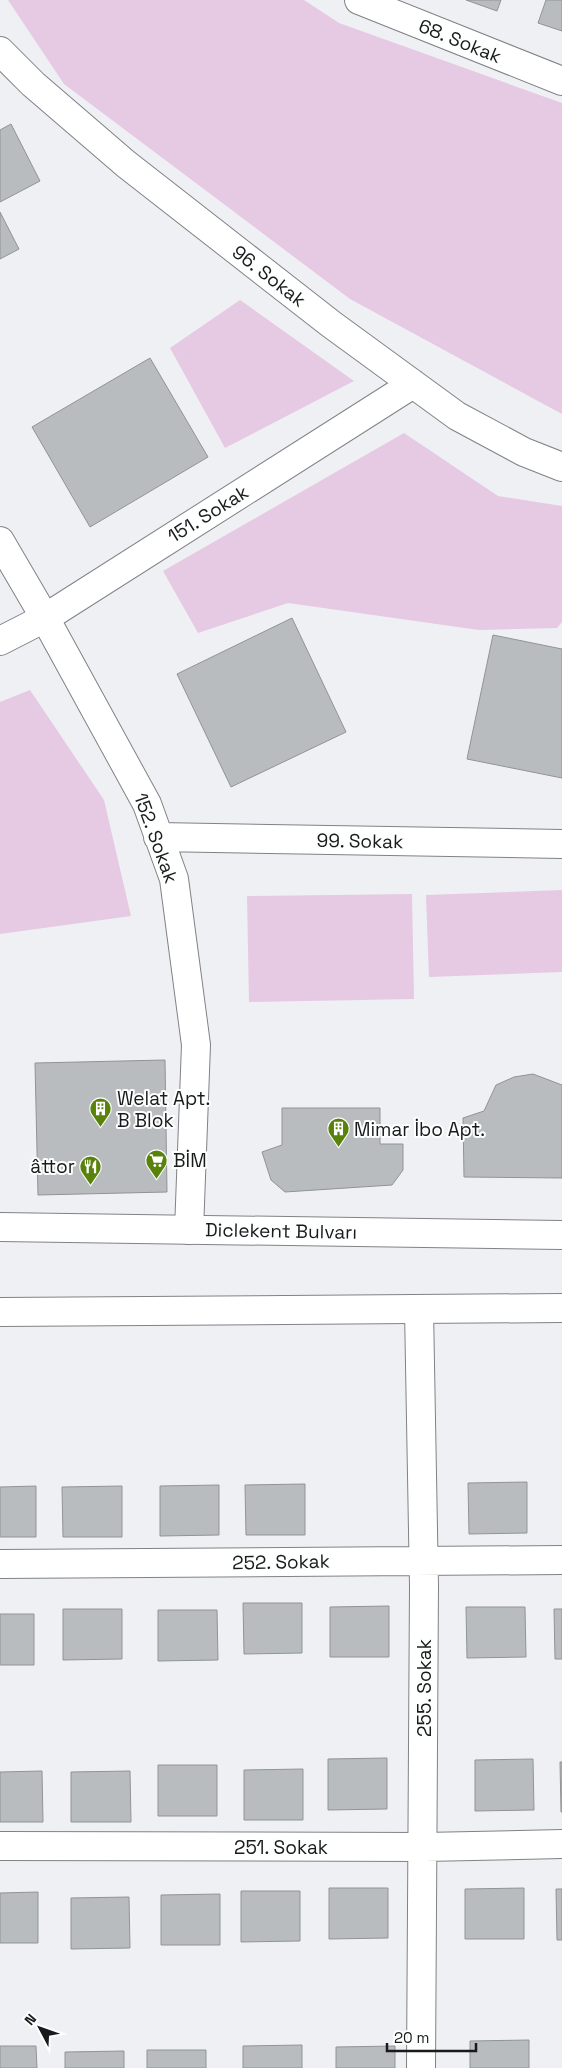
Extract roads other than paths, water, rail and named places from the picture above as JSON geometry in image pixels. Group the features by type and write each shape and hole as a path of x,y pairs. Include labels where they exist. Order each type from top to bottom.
{"street":[{"name":"68. Sokak","path":"359,0 562,81"},
{"name":"96. Sokak","path":"0,51 33,84 126,164 331,324 457,416 524,452 562,467"},
{"name":"151. Sokak","path":"0,641 45,618 413,384"},
{"name":"152. Sokak","path":"0,541 45,618 147,804 174,879 196,1045 190,1230"},
{"name":"99. Sokak","path":"158,837 562,844"},
{"name":"Diclekent Bulvarı","path":"0,1226 562,1236"},
{"path":"0,1312 562,1308"},
{"name":"255. Sokak","path":"419,1309 424,1561 424,1847 421,2068"},
{"name":"252. Sokak","path":"0,1564 562,1560"},
{"name":"251. Sokak","path":"0,1846 424,1847 562,1844"}],"place":[{"name":"Welat Apt. B Blok","path":"101,1128"},
{"name":"Mimar İbo Apt.","path":"338,1148"},
{"name":"BİM","path":"157,1179"},
{"name":"âttor","path":"91,1185"}]}
